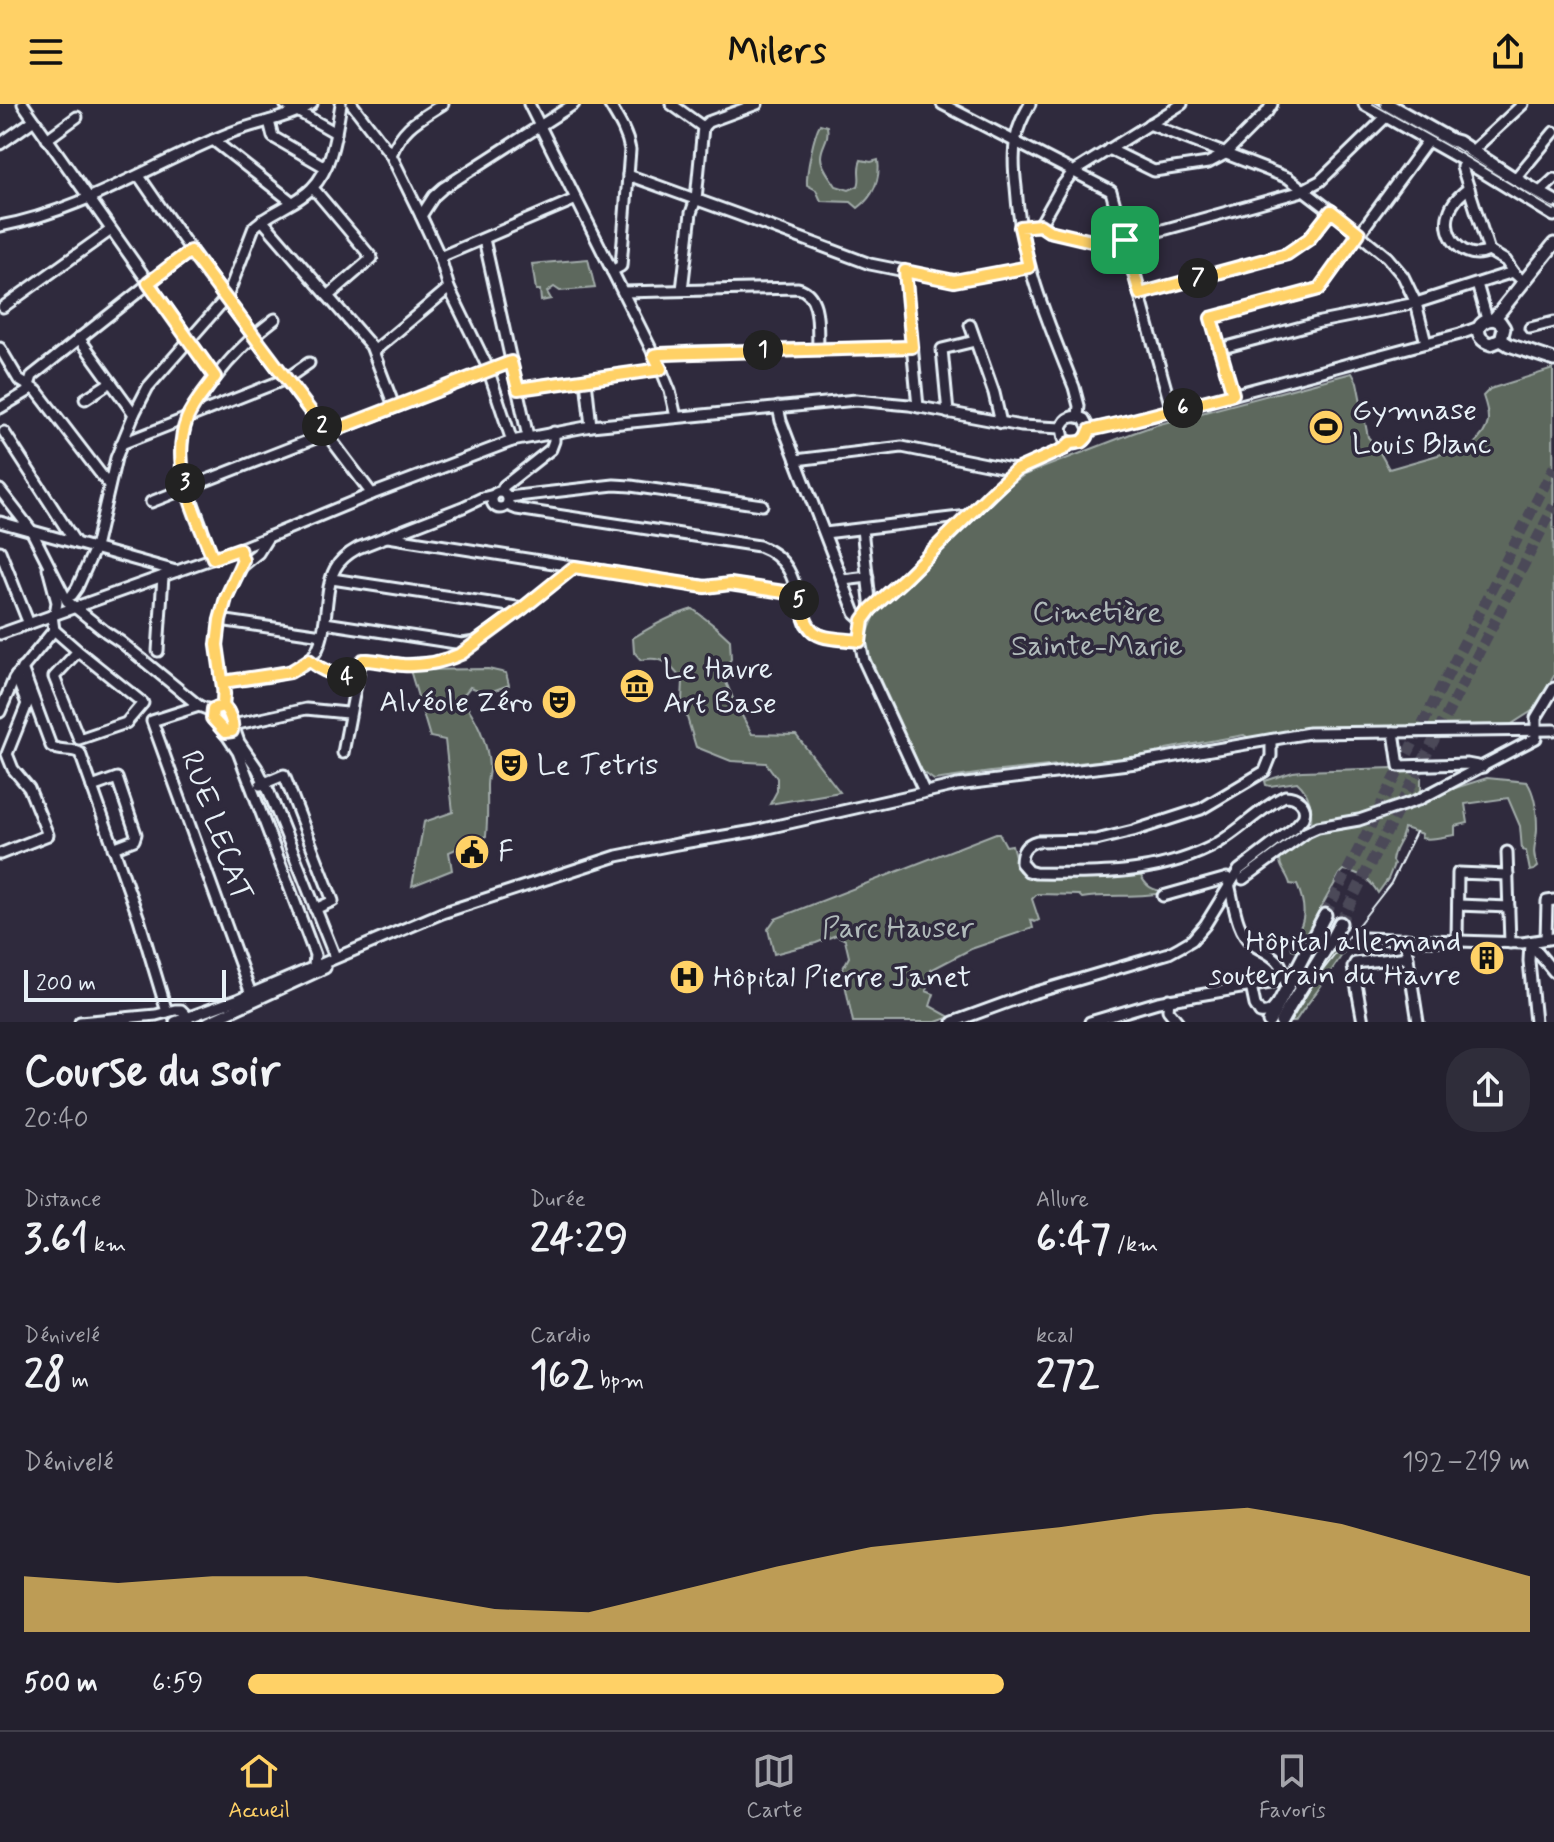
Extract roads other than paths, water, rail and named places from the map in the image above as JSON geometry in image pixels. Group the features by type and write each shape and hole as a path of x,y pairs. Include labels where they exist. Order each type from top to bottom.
{"main road":[{"path":"1365,104 1387,110 1458,142 1468,156 1554,215"},
{"path":"1387,110 1429,139 1554,201"},
{"path":"1487,322 1500,322 1504,328 1501,340 1494,344 1484,342 1479,334 1487,322 1553,247"},
{"path":"1501,340 1554,360"},
{"path":"1269,1022 1325,915"},
{"path":"1281,1022 1340,923"}],"street":[{"path":"23,104 215,377"},
{"path":"285,104 336,133"},
{"path":"0,226 62,209 234,131 298,112 312,104"},
{"path":"72,595 95,548 121,444 148,387 227,297 250,235 262,220 313,188 332,149 341,104"},
{"path":"352,104 391,155 421,216 440,257 449,288 488,370 512,441"},
{"path":"391,155 405,130 443,104"},
{"path":"529,104 661,369 676,417"},
{"path":"421,216 443,188 574,104"},
{"path":"609,104 623,127 630,150 621,266 612,271"},
{"path":"671,104 703,127"},
{"path":"682,290 703,127 708,122 757,104"},
{"path":"942,104 1111,191 1172,411"},
{"path":"1030,104 1020,122 1015,141 1020,227 1029,267 1074,387 1078,416"},
{"path":"1040,225 1073,172 1182,104"},
{"path":"1109,149 1154,171 1208,163 1225,154 1272,104"},
{"path":"1523,104 1468,156 1462,167 1489,251 1506,261 1524,282"},
{"path":"1020,227 1040,225 1049,231 1109,245 1304,190 1320,181 1387,110"},
{"path":"47,139 77,117"},
{"path":"0,144 34,120"},
{"path":"269,121 273,137 325,167"},
{"path":"1149,124 1288,178 1359,233 1387,257 1403,276 1416,303 1426,343"},
{"path":"1515,179 1554,132"},
{"path":"1233,394 1211,318 1319,289 1429,139"},
{"path":"213,140 292,202"},
{"path":"628,175 870,264 954,281 1029,267"},
{"path":"139,176 190,251 372,494"},
{"path":"1539,193 1554,179"},
{"path":"313,188 372,258 328,296"},
{"path":"1469,188 1450,208 1447,216 1449,233 1466,252 1483,254 1489,251"},
{"path":"440,257 576,199"},
{"path":"1140,294 1287,254 1309,239 1331,211"},
{"path":"262,220 374,351 394,406"},
{"path":"3,307 111,230"},
{"path":"484,239 528,437"},
{"path":"0,408 27,392 32,376 190,251"},
{"path":"905,271 918,407"},
{"path":"1219,349 1320,322 1416,303 1513,272"},
{"path":"1090,430 1426,343 1487,322 1477,284"},
{"path":"374,351 449,288"},
{"path":"623,292 805,289 815,304 818,349"},
{"path":"213,558 181,463 188,418 215,377 254,335 275,319"},
{"path":"1530,328 1554,322"},
{"path":"970,325 1001,423"},
{"path":"79,338 134,414"},
{"path":"948,413 942,349 975,341"},
{"path":"654,355 912,347"},
{"path":"0,348 19,380 37,391 109,485"},
{"path":"151,502 511,362"},
{"path":"121,444 286,379 309,363"},
{"path":"518,389 661,369"},
{"path":"586,380 591,426"},
{"path":"85,399 111,382"},
{"path":"0,634 239,549 372,494 528,437 591,426 856,400 918,407 1029,427 1062,428"},
{"path":"778,407 855,613 863,620"},
{"path":"1078,416 1086,421 1090,430 1082,442 1070,443 1064,439 1062,428 1066,420 1078,416"},
{"path":"471,504 495,507 492,503 502,497 504,486 553,448 554,432"},
{"path":"4,439 75,542"},
{"path":"924,791 864,661 860,641 863,620 1016,470 1064,449 1070,443"},
{"path":"796,460 902,447 1016,470"},
{"path":"223,682 290,672 309,660 322,635 332,579 337,566 348,554 482,498 622,485 762,505"},
{"path":"0,490 31,530 57,578 79,606"},
{"path":"502,497 517,509 759,546 785,562 806,624 815,634 860,641"},
{"path":"825,533 969,516"},
{"path":"0,522 176,571"},
{"path":"862,529 871,609"},
{"path":"241,568 258,553 268,537"},
{"path":"388,537 705,587 730,584 797,594"},
{"path":"239,549 243,560 226,598 217,645 223,706 228,711 238,752 320,967"},
{"path":"0,551 29,624"},
{"path":"0,712 2,701 19,672 54,630 57,602 49,565"},
{"path":"343,753 358,666 363,660 405,665 433,663 461,654 574,567"},
{"path":"158,651 163,576"},
{"path":"843,580 868,577"},
{"path":"57,578 63,595 199,706 212,711"},
{"path":"332,579 523,608"},
{"path":"220,620 322,635"},
{"path":"325,623 462,644 477,642"},
{"path":"54,630 143,703 126,723 79,739 54,677 78,651"},
{"path":"309,660 318,668 336,675 356,677"},
{"path":"19,672 51,746 60,751 80,753 139,919 167,1012"},
{"path":"0,854 48,835 29,788 13,769 7,754 27,704 19,672"},
{"path":"1243,879 1307,832 1359,820 1418,800 1536,738 1536,718 1554,688"},
{"name":"RUE LECAT","path":"199,706 152,721 251,994"},
{"path":"212,711 223,706"},
{"path":"230,729 306,709 347,713"},
{"path":"212,711 214,720 230,729 264,783 335,957"},
{"path":"175,1022 320,967 335,957 442,913 617,856 754,831 924,791 1136,763 1309,733 1554,730"},
{"path":"1394,732 1399,766 1467,764 1483,767"},
{"path":"953,1022 1030,994 1169,953 1192,940 1205,925 1239,870 1300,822 1304,812 1300,801 1291,795 1280,798 1209,848 1142,870 1035,873 1024,867 1021,857 1025,847 1037,841 1096,840 1201,809 1265,771 1271,756 1271,740"},
{"path":"252,788 284,775 333,901 315,909"},
{"path":"92,787 117,778 136,834 134,840 113,848"},
{"path":"1507,852 1510,943"},
{"path":"1457,941 1458,873 1508,875"},
{"path":"1094,1022 1169,999 1278,980 1282,968 1278,961 1251,943 1240,925 1227,878 1163,896"},
{"path":"1365,938 1530,943 1550,938 1547,901 1554,900"},
{"path":"1458,905 1509,907"},
{"path":"1405,939 1418,1022"},
{"path":"1530,943 1554,972"},
{"path":"1530,943 1535,1022"},
{"path":"208,1022 348,952"},
{"path":"1363,1022 1353,967 1355,963 1408,957"},
{"path":"1251,986 1255,1005 1260,1013 1266,1014 1271,1012 1287,989"},
{"path":"1169,999 1168,1010 1178,1022"},
{"path":"80,1022 167,1012 185,1017"}],"tunnel":[{"path":"1325,915 1554,467"},
{"path":"1340,923 1554,506"}],"tram line":[{"path":"1373,104 1554,210"},
{"path":"1290,1022 1316,979 1391,883 1416,832"}],"place":[{"name":"Gymnase Louis Blanc","path":"1326,427"},
{"name":"Le Havre Art Base","path":"637,686"},
{"name":"Alvéole Zéro","path":"559,702"},
{"name":"Le Tetris","path":"511,765"},
{"name":"F","path":"472,852"},
{"name":"Hôpital allemand souterrain du Havre","path":"1487,958"},
{"name":"Hôpital Pierre Janet","path":"687,977"}],"park label":[{"name":"Cimetière Sainte-Marie","path":"1097,629"},
{"name":"Parc Hauser","path":"898,928"}]}
